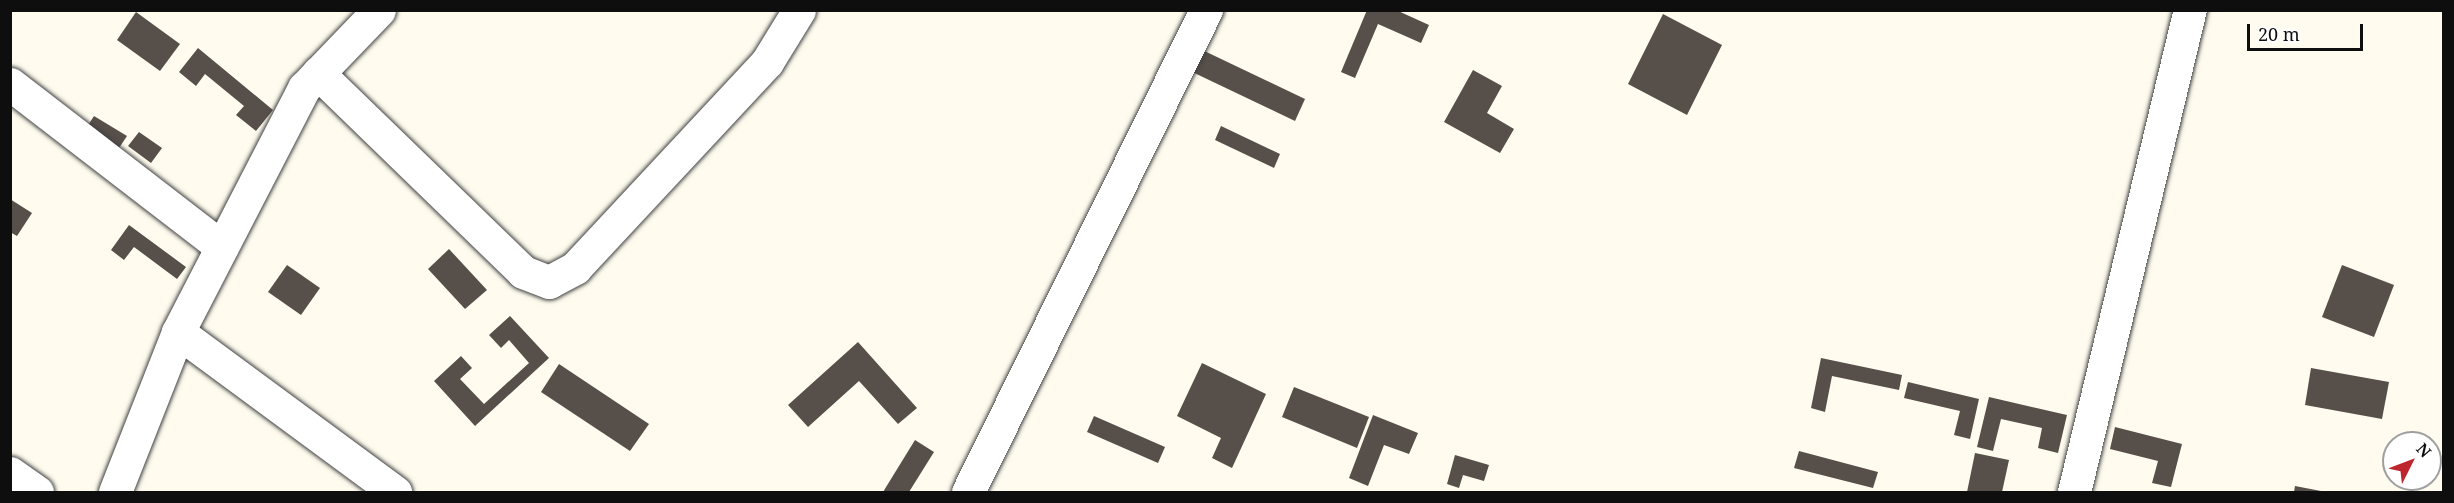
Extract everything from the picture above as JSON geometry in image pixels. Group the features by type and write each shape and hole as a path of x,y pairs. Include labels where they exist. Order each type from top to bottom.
{"street":[{"path":"115,492 178,332 304,88 379,10"},
{"path":"318,73 523,272 549,282 575,268 767,62 799,10"},
{"path":"968,492 1206,10"},
{"path":"2074,492 2190,10"},
{"path":"10,84 222,246"},
{"path":"178,332 395,492"},
{"path":"10,472 37,492"}],"building":[{"path":"1367,10 1396,10 1429,25 1421,43 1378,24 1355,78 1341,72"},
{"path":"136,12 180,44 160,71 117,40"},
{"path":"1663,14 1722,45 1687,115 1628,84"},
{"path":"1196,47 1305,99 1295,121 1186,69"},
{"path":"198,48 273,110 256,131 236,115 244,106 205,74 196,86 179,72"},
{"path":"1473,70 1502,86 1487,113 1514,129 1500,153 1444,122"},
{"path":"94,116 127,136 117,151 85,130"},
{"path":"1221,126 1280,154 1274,168 1215,140"},
{"path":"139,132 162,148 151,163 128,146"},
{"path":"10,199 32,213 17,236 10,232"},
{"path":"129,225 186,267 177,279 134,247 124,260 111,250"},
{"path":"449,249 487,290 465,309 428,269"},
{"path":"287,265 320,288 301,315 268,292"},
{"path":"2342,265 2394,285 2374,337 2322,317"},
{"path":"510,316 549,358 475,426 434,381 461,356 472,368 460,379 484,404 529,363 509,340 501,348 489,335"},
{"path":"858,342 917,408 898,424 859,381 808,427 788,405"},
{"path":"1821,358 1902,375 1899,390 1832,376 1825,412 1811,408"},
{"path":"1202,363 1266,394 1232,468 1212,458 1221,438 1177,416"},
{"path":"559,364 649,424 630,451 541,392"},
{"path":"2311,368 2389,382 2382,419 2305,405"},
{"path":"1908,382 1979,399 1970,439 1954,435 1960,411 1904,398"},
{"path":"1294,387 1369,417 1357,448 1282,417"},
{"path":"1989,397 2067,415 2058,453 2038,448 2042,428 2001,419 1993,451 1977,447"},
{"path":"1373,415 1418,433 1409,454 1384,445 1368,486 1349,478"},
{"path":"1094,416 1165,447 1158,463 1087,432"},
{"path":"2115,427 2182,444 2171,487 2152,483 2158,461 2110,449"},
{"path":"915,440 934,452 909,492 883,492"},
{"path":"1799,451 1878,472 1873,488 1794,468"},
{"path":"1975,453 2009,460 2002,492 1967,492"},
{"path":"1455,455 1489,465 1484,481 1463,475 1459,488 1447,484"},
{"path":"2295,486 2321,491 2321,492 2294,492"}]}
